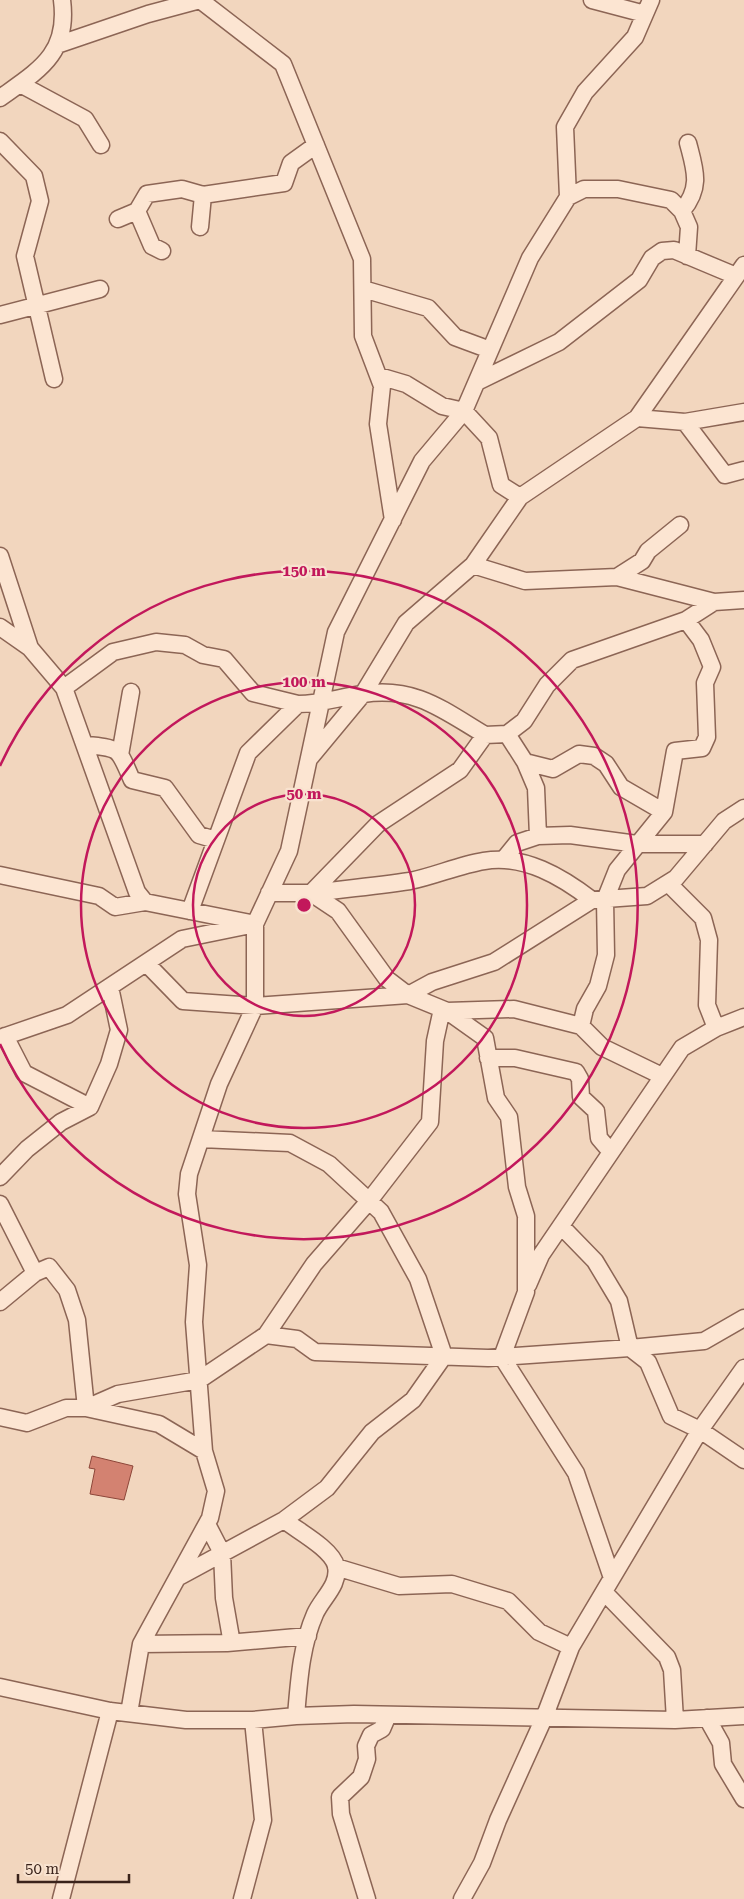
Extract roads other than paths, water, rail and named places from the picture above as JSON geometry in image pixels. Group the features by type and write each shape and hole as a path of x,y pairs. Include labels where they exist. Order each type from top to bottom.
{"street":[{"path":"0,98 40,70 57,45 62,37 64,17 62,0"},
{"path":"57,45 148,14 200,0 283,64 362,259 364,336 382,386 378,424 393,520"},
{"path":"568,197 566,127 585,92 634,37 648,7 592,0"},
{"path":"20,84 85,119 101,145"},
{"path":"0,141 34,176 40,201 25,256 54,379"},
{"path":"682,211 691,201 696,178 688,143"},
{"path":"118,219 137,211 147,194 182,189 202,195 284,183 291,163 316,145"},
{"path":"129,1714 141,1644 207,1524 216,1491 204,1450 194,1322 198,1265 187,1194 189,1174 219,1084 255,1006 255,924 289,851 319,704 336,632 422,461 464,411 530,258 568,197 584,188 618,189 671,200 682,211 689,227 687,256"},
{"path":"200,227 202,195"},
{"path":"137,211 152,246 162,251"},
{"path":"308,761 363,694 406,623 473,565 520,497 637,418 740,270 687,256 674,250 662,251 652,258 639,280 559,342 477,382"},
{"path":"0,315 100,290"},
{"path":"362,290 428,308 455,337 490,350"},
{"path":"378,376 406,384 442,406 464,411 489,438 501,485 520,497"},
{"path":"637,418 685,422 744,412"},
{"path":"685,422 725,475 744,470"},
{"path":"616,577 642,561 648,551 680,525"},
{"path":"0,556 5,588 30,648"},
{"path":"473,565 525,582 616,577 714,602 744,600"},
{"path":"64,688 113,652 156,642 185,645 203,655 224,659 253,694 298,704 319,704 363,694 395,692 420,697 485,735 507,734 524,721 547,685 572,660 686,620 714,602"},
{"path":"581,1026 585,1009 598,986 606,955 599,900 617,870 664,812 675,751 702,748 708,737 705,683 712,667 701,640 686,620"},
{"path":"0,627 30,648 64,688 86,745 137,892 145,902"},
{"path":"120,755 131,692"},
{"path":"190,911 248,753 298,704"},
{"path":"507,734 525,762 536,788 538,836"},
{"path":"311,893 378,824 460,770 485,735"},
{"path":"86,745 111,747 120,755 132,780 165,788 199,835 216,840"},
{"path":"525,762 553,769 579,754 594,756 606,764 621,787 664,812"},
{"path":"146,963 183,1001 255,1006 408,995 432,982 494,962 599,900 647,896 676,878 724,821 744,808"},
{"path":"504,859 517,843 538,836 570,835 637,844 704,844"},
{"path":"269,893 311,893 411,880 483,861 504,859 525,863 570,883 599,900"},
{"path":"0,875 98,896 115,907 145,902 255,924"},
{"path":"668,883 703,918 709,940 707,1005 716,1028"},
{"path":"311,893 338,911 387,979 408,995 445,1010 484,1038 496,1098 509,1118 517,1187 526,1216 526,1292"},
{"path":"90,1107 24,1073 3,1037 67,1015 182,939 255,924"},
{"path":"0,1177 27,1149 61,1122 90,1107 109,1064 119,1030 110,987"},
{"path":"445,1010 514,1009 581,1026 602,1047 662,1076"},
{"path":"86,1408 118,1394 199,1380 266,1335 314,1264 369,1201 430,1122 435,1041 445,1010"},
{"path":"502,1357 541,1255 662,1076 682,1048 716,1028 744,1017"},
{"path":"488,1058 515,1058 576,1072 580,1079 580,1097 596,1111 599,1138 611,1152"},
{"path":"201,1139 290,1143 329,1164 381,1212 418,1279 444,1356"},
{"path":"0,1204 35,1273"},
{"path":"561,1226 595,1261 619,1301 630,1348 648,1362 670,1416 700,1430 744,1460"},
{"path":"0,1302 35,1273 49,1267 67,1290 77,1320 86,1408"},
{"path":"266,1335 297,1339 315,1352 502,1357 704,1341 744,1318"},
{"path":"177,1578 284,1520 327,1488 372,1432 413,1400 444,1356"},
{"path":"502,1357 576,1473 612,1578"},
{"path":"462,1899 482,1863 498,1820 544,1718 571,1647 700,1430 744,1368"},
{"path":"0,1417 27,1423 66,1408 86,1408 158,1424 204,1450"},
{"path":"284,1520 330,1554 336,1566 334,1586 316,1613 301,1657 296,1716"},
{"path":"207,1524 222,1553 224,1598 230,1638 227,1643"},
{"path":"336,1566 400,1586 452,1584 508,1601 539,1632 571,1647"},
{"path":"604,1592 667,1657 672,1670 675,1720"},
{"path":"141,1644 227,1643 308,1636"},
{"path":"0,1687 129,1714 186,1720 253,1720 296,1716 388,1715 675,1720 744,1716"},
{"path":"61,1899 110,1710"},
{"path":"367,1899 341,1814 340,1797 361,1777 367,1759 366,1746 371,1735 382,1728 388,1715"},
{"path":"708,1718 721,1743 723,1764 744,1799"},
{"path":"242,1899 263,1820 253,1720"}]}
